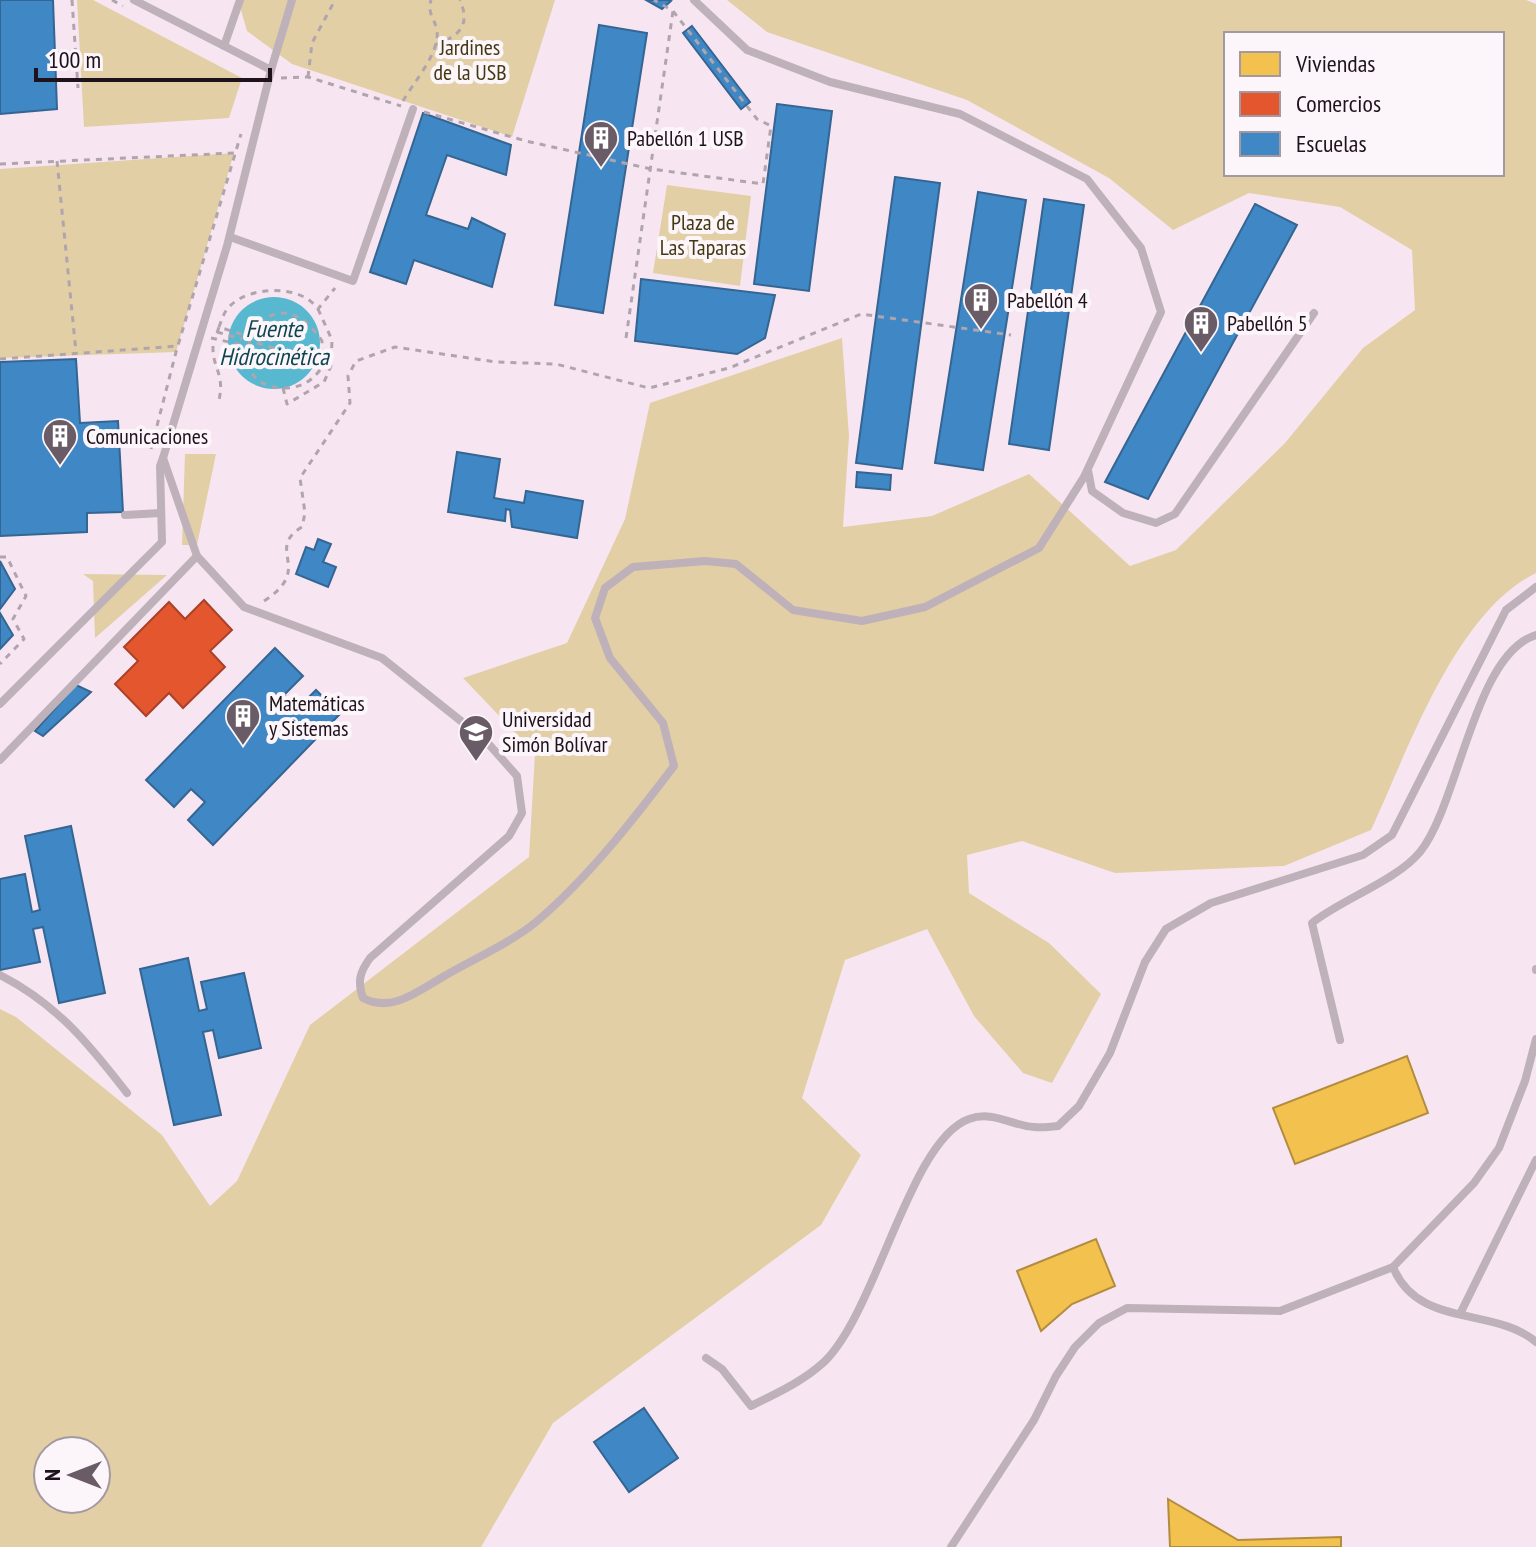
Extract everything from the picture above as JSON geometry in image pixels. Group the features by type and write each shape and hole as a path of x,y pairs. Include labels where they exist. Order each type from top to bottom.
{"lane":[{"path":"134,0 224,46 270,74"},
{"path":"224,46 240,0"},
{"path":"0,704 162,542 163,458 230,237 270,74 292,0"},
{"path":"163,458 197,556 244,607 382,658 486,741 517,776 522,813 509,836 370,958 361,970 359,986 363,998 376,1005 388,1004 535,923 628,826 674,766 663,723 610,658 595,618 605,588 633,567 705,561 736,564 793,610 862,621 925,607 1039,548 1087,469 1161,312 1141,248 1087,179 960,114 830,82 747,50 694,0"},
{"path":"230,237 353,281 413,109"},
{"path":"1087,469 1092,491 1123,513 1156,523 1175,514 1314,313"},
{"path":"125,515 161,513"},
{"path":"0,760 197,556"},
{"path":"706,1358 722,1369 751,1406 795,1385 826,1360 850,1327 927,1161 944,1135 969,1119 1005,1117 1031,1128 1058,1126 1079,1106 1110,1053 1145,962 1166,929 1211,903 1363,855 1392,835 1506,610 1536,587"},
{"path":"1340,1040 1312,923 1419,852 1445,803 1476,714 1514,646 1536,635"},
{"path":"0,975 45,1000 90,1045 127,1093"},
{"path":"951,1547 1034,1420 1075,1347 1099,1323 1127,1308 1280,1311 1393,1267 1474,1183 1499,1148 1525,1081 1536,1039"},
{"path":"1460,1314 1536,1160"},
{"path":"1393,1267 1406,1290 1433,1308 1460,1314 1536,1342"}],"path":[{"path":"72,0 78,88"},
{"path":"112,0 133,11"},
{"path":"308,77 312,43 335,0"},
{"path":"401,106 435,45 437,30 429,13 431,0"},
{"path":"435,45 456,37 463,28 466,18 460,0"},
{"path":"270,74 308,77 526,141 651,169 763,184 771,126 757,119 673,11 654,0"},
{"path":"626,338 673,11"},
{"path":"58,53 75,52"},
{"path":"151,449 178,346 245,123"},
{"path":"0,164 234,153"},
{"path":"57,161 76,352"},
{"path":"318,309 340,276"},
{"path":"217,330 233,302 258,292 296,294 318,309 332,340 331,366 324,382 287,404 283,388"},
{"path":"320,370 307,383 272,388 256,378 249,365 247,346 255,326 276,314 303,318 322,341 322,361"},
{"path":"251,609 284,587 290,574 286,543 290,534 302,527 305,513 300,478 350,403 348,376 356,361 369,356 395,347 496,362 556,364 649,388 729,368 861,314 1011,335"},
{"path":"217,330 250,337"},
{"path":"217,330 242,339"},
{"path":"207,337 247,346"},
{"path":"257,343 274,348"},
{"path":"0,359 178,346"},
{"path":"213,346 213,358 223,382 219,400"},
{"path":"294,359 331,366"},
{"path":"0,557 7,557 14,566 26,596 13,619 24,639 0,664"}],"green space":[{"path":"77,0 93,0 242,78 229,118 84,127"},
{"name":"Jardines de la USB","path":"238,0 555,0 512,137 292,64 247,31"},
{"path":"727,0 1526,0 1536,4 1536,573 1507,592 1481,618 1458,651 1418,724 1371,830 1284,866 1115,873 1022,841 967,855 969,893 1049,943 1101,994 1052,1083 1023,1073 974,1016 927,929 845,960 802,1098 861,1155 821,1225 553,1423 481,1547 0,1547 0,1009 16,1017 162,1135 210,1206 237,1181 310,1025 529,857 535,753 463,678 567,643 625,519 650,403 842,338 849,436 843,527 932,516 1029,474 1130,566 1176,550 1285,443 1363,348 1415,310 1412,250 1340,207 1249,193 1173,230 1109,178 967,100 767,32"},
{"path":"234,153 176,352 0,358 0,169"},
{"name":"Plaza de Las Taparas","path":"667,185 751,196 740,286 653,273"},
{"path":"185,454 216,454 197,545 182,545"},
{"path":"83,574 167,575 95,638 93,581"}],"water":[{"name":"Fuente Hidrocinética","path":"274,297 292,300 307,310 317,325 320,343 317,361 307,376 292,386 274,389 256,386 241,376 231,361 228,343 231,325 241,310 256,300"}],"building: Viviendas":[{"path":"1407,1056 1428,1113 1295,1164 1273,1108"},
{"path":"1096,1239 1115,1286 1072,1304 1041,1331 1017,1271"},
{"path":"1168,1499 1238,1540 1341,1537 1341,1547 1170,1547"}],"building: Comercios":[{"path":"204,600 232,630 210,651 225,667 183,708 169,693 146,716 115,684 138,661 124,647 169,602 185,619"}],"building: Escuelas":[{"path":"0,0 53,0 57,109 0,114"},
{"path":"646,0 668,0 671,1 662,9"},
{"name":"Pabellón 1 USB","path":"599,25 647,33 603,313 555,305"},
{"path":"692,26 750,102 741,109 683,33"},
{"path":"777,104 832,111 809,291 754,284"},
{"path":"423,113 511,145 506,175 447,155 426,215 468,229 472,218 505,234 492,287 414,260 406,284 370,272"},
{"path":"895,177 940,183 902,469 856,463"},
{"name":"Pabellón 4","path":"978,192 1026,200 983,470 935,463"},
{"path":"1044,199 1084,205 1049,450 1009,444"},
{"name":"Pabellón 5","path":"1255,204 1297,225 1148,499 1105,482"},
{"path":"641,279 775,295 765,338 737,354 635,341"},
{"name":"Comunicaciones","path":"76,359 80,423 118,421 123,512 87,513 87,532 0,536 0,362"},
{"path":"457,452 500,459 494,498 524,503 526,491 583,501 577,538 512,527 510,510 506,509 505,521 448,512"},
{"path":"857,472 891,475 890,490 856,487"},
{"path":"318,539 331,544 323,562 336,567 328,587 296,574 306,547 314,550"},
{"path":"0,561 15,589 0,609"},
{"path":"0,613 13,635 0,649"},
{"name":"Matemáticas y Sistemas","path":"275,648 303,676 284,695 298,708 316,690 340,714 213,845 188,820 205,802 191,789 174,807 146,780"},
{"path":"76,685 91,692 43,736 35,731"},
{"path":"71,826 105,993 59,1003 43,927 33,929 40,962 0,970 0,879 25,874 32,912 40,910 25,836"},
{"path":"188,958 199,1011 207,1009 201,982 244,973 261,1048 219,1058 213,1030 203,1032 221,1115 174,1125 140,969"},
{"path":"644,1408 678,1458 629,1492 594,1442"}],"place":[{"name":"Pabellón 1 USB","path":"601,169"},
{"name":"Pabellón 4","path":"981,331"},
{"name":"Pabellón 5","path":"1201,354"},
{"name":"Comunicaciones","path":"60,467"},
{"name":"Matemáticas y Sistemas","path":"243,747"},
{"name":"Universidad Simón Bolívar","path":"476,763"}]}
